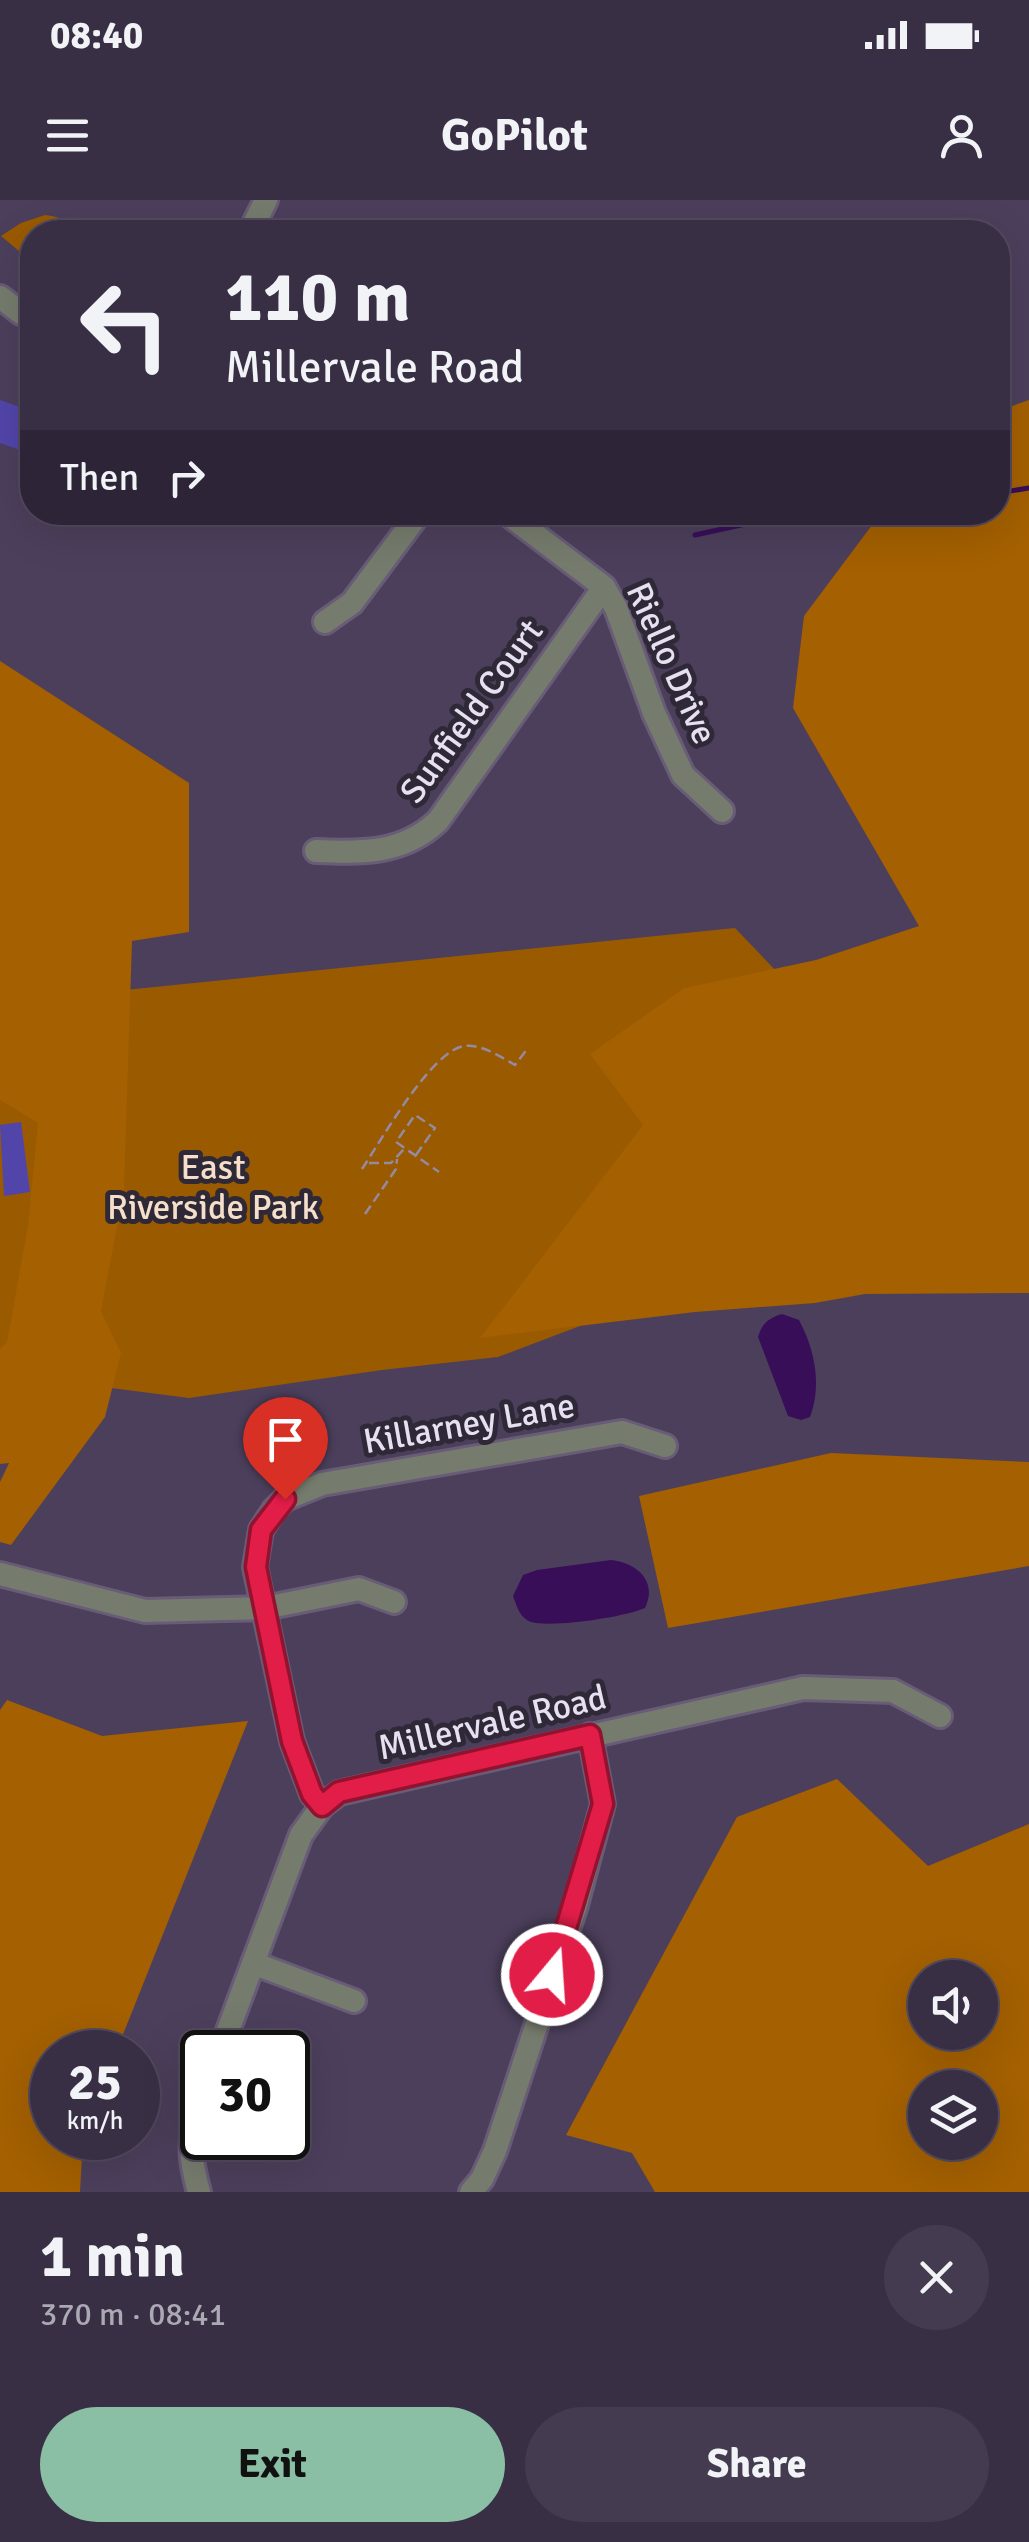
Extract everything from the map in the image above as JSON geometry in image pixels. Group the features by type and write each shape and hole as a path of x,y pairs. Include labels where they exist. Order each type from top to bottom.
{"street":[{"path":"0,297 20,313"},
{"path":"325,622 352,603 410,525"},
{"name":"Riello Drive","path":"522,525 604,587 683,775 722,811"},
{"name":"Sunfield Court","path":"316,852 376,852 404,845 424,834 438,820 604,587"},
{"name":"Killarney Lane","path":"322,1806 312,1794 292,1741 256,1567 261,1530 285,1499 304,1489 622,1432 665,1446"},
{"path":"0,1574 144,1611 265,1608 359,1589 394,1602"},
{"name":"Millervale Road","path":"322,1806 339,1792 803,1688 893,1691 940,1716"},
{"path":"471,2192 495,2151 576,1905 603,1804 590,1735"},
{"path":"228,2030 300,1835 322,1806"},
{"path":"253,1964 354,2002"},
{"path":"190,2160 199,2192"}],"path":[{"path":"362,1168 422,1082 450,1051 465,1046 479,1048 515,1064 528,1048"},
{"path":"416,1156 435,1128 415,1114 396,1142 405,1148 416,1156 439,1172"},
{"path":"366,1162 382,1166 397,1159 405,1148"},
{"path":"366,1214 396,1169 397,1159"}],"green space":[{"path":"45,215 61,220 30,220"},
{"path":"20,224 20,252 1,236"},
{"name":"East Riverside Park","path":"735,928 924,1125 820,1235 498,1357 189,1398 80,1384 0,1424 0,991 105,992"}],"shaded area":[{"path":"1029,400 1029,1293 865,1294 815,1303 695,1312 480,1338 643,1125 590,1054 684,988 816,960 919,926 793,708 804,616 872,525 1010,525 1010,407"},
{"path":"0,661 189,783 189,932 132,941 124,1191 101,1311 121,1353 105,1417 11,1545 0,1542 0,1482 9,1463 0,1464 0,1349 7,1342 28,1225 38,1123 0,1100"},
{"path":"782,1314 799,1320 815,1368 814,1405 810,1417 801,1420 788,1416 758,1337 767,1322"},
{"path":"831,1453 1029,1462 1029,1566 668,1628 639,1496"},
{"path":"611,1560 629,1565 643,1575 649,1590 645,1608 606,1618 555,1624 531,1622 519,1612 513,1596 523,1575"},
{"path":"7,1700 102,1736 248,1721 125,2030 30,2030 30,2160 82,2160 80,2192 0,2192 0,1710"},
{"path":"837,1779 928,1866 1029,1824 1029,2192 655,2192 632,2153 566,2135 737,1817"}],"building":[{"path":"0,400 20,407 20,450 0,443"},
{"path":"21,1122 30,1192 4,1196 0,1125"}],"waterway":[{"path":"1010,491 1029,488"},
{"path":"695,535 741,525"}],"route":[{"path":"285,1499 261,1530 256,1567 292,1741 312,1794 322,1806 339,1792 590,1735 603,1804 552,1975"}]}
